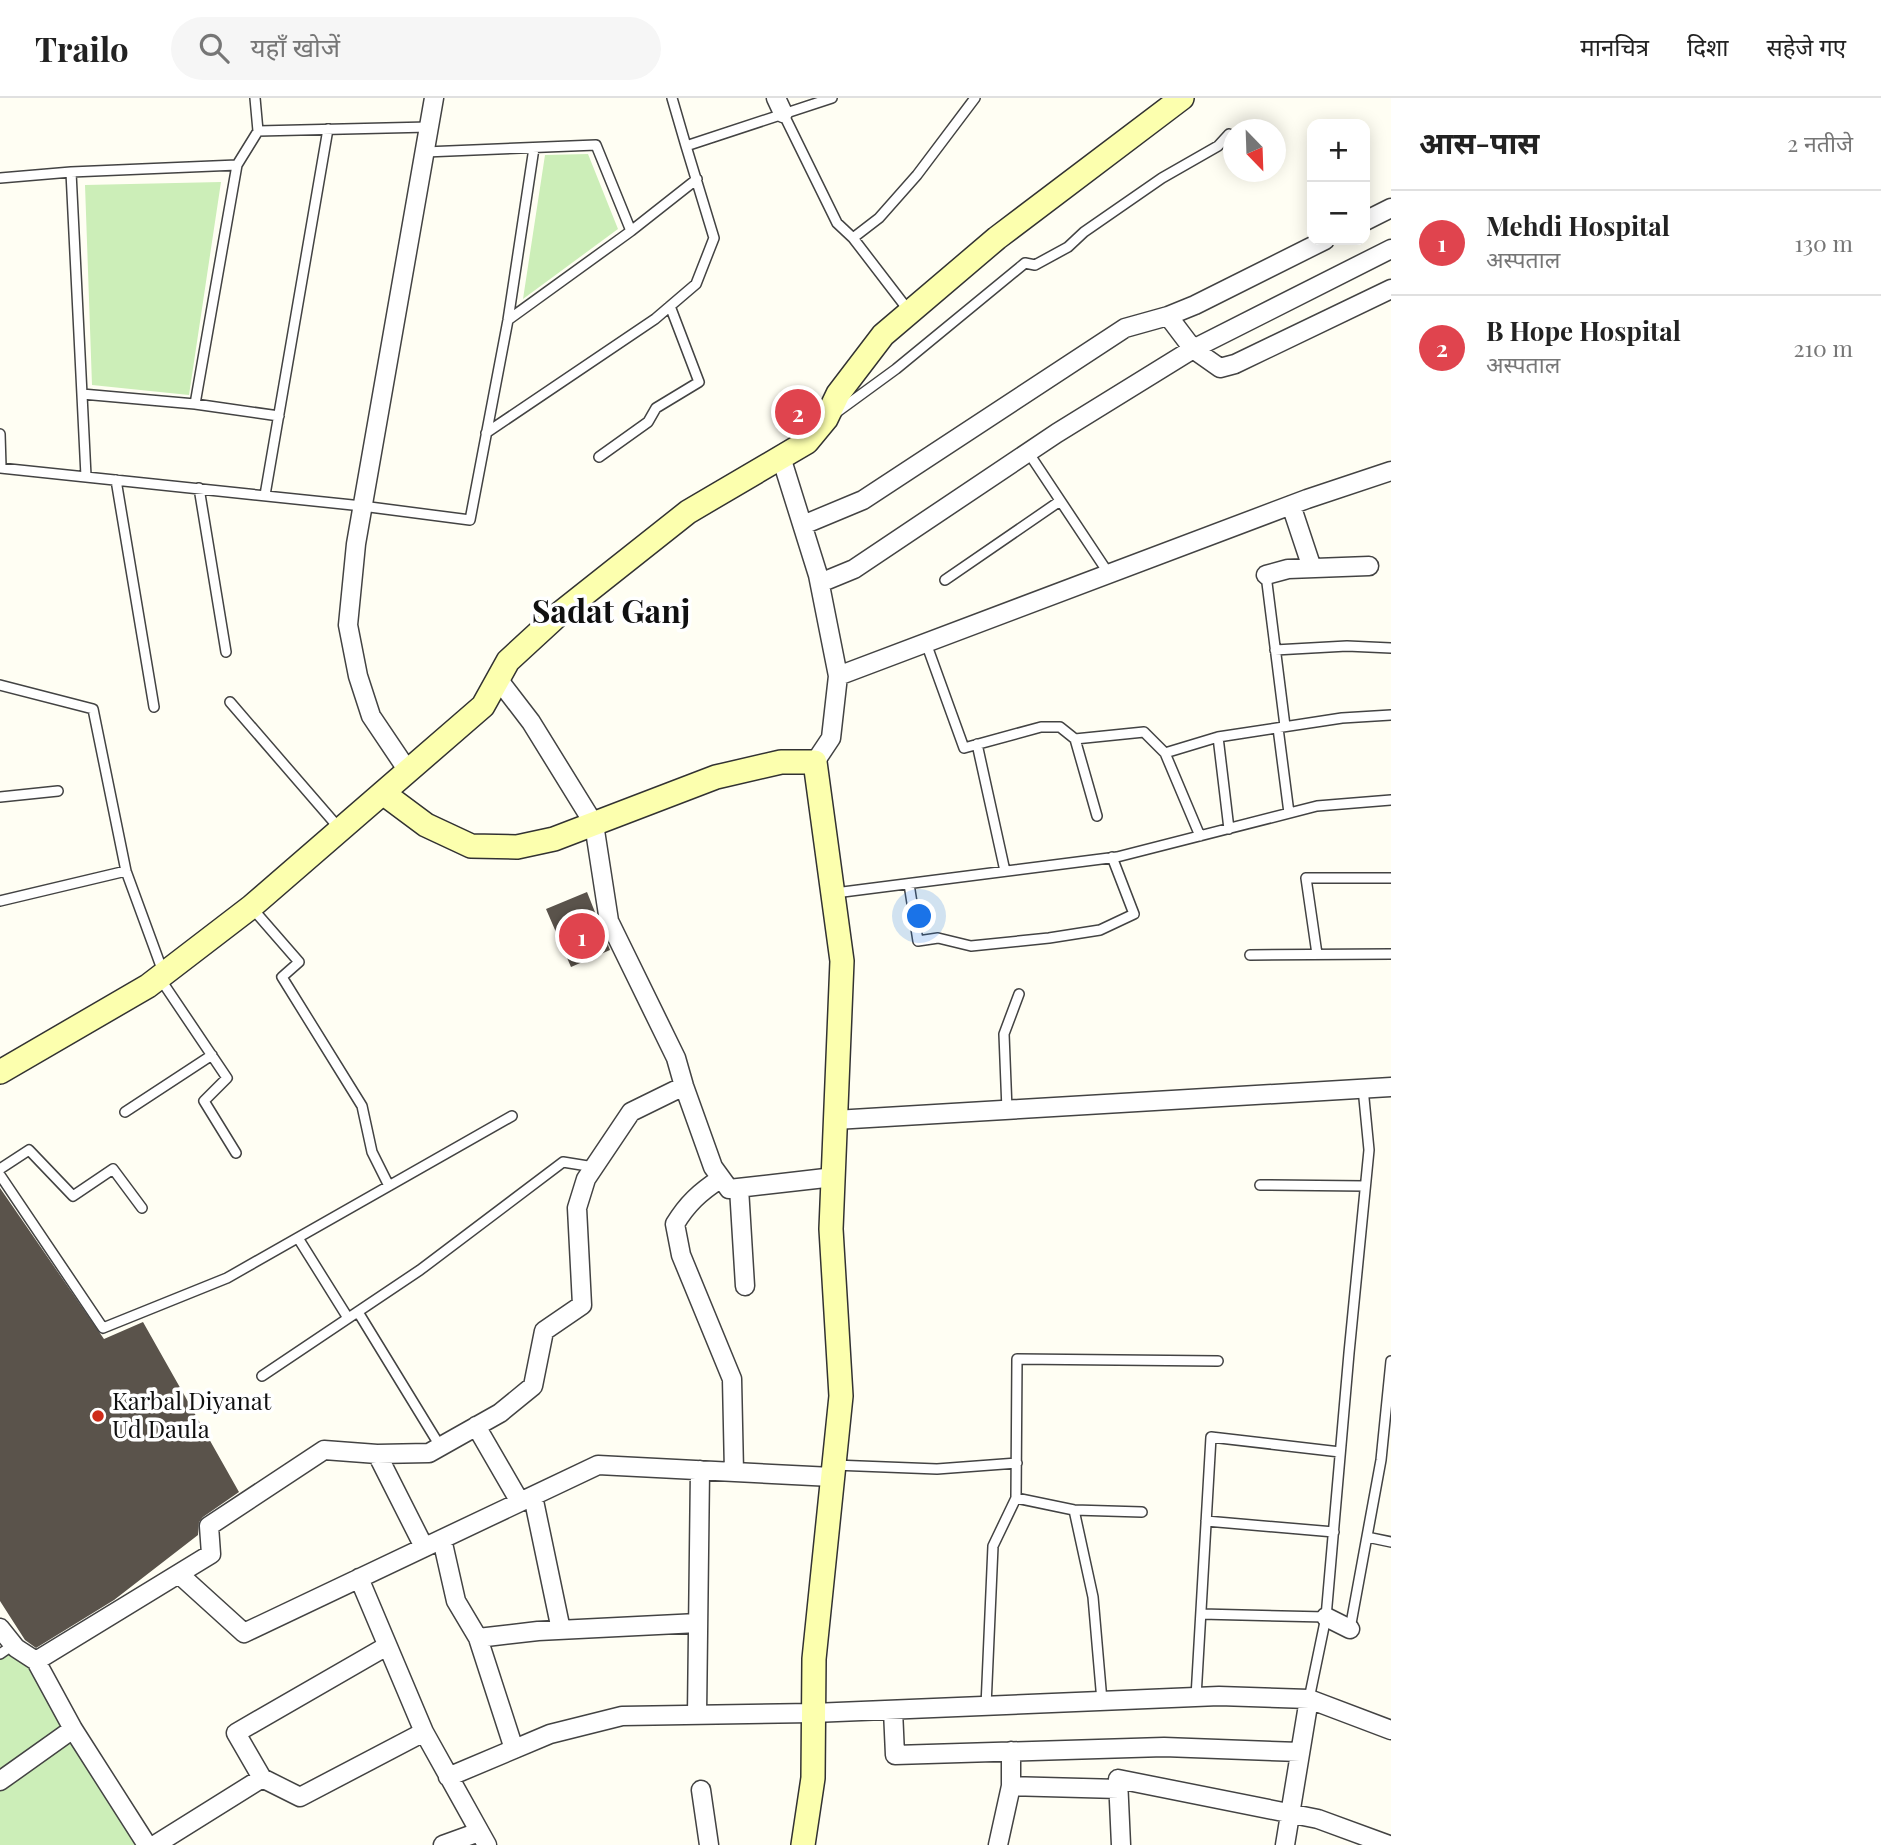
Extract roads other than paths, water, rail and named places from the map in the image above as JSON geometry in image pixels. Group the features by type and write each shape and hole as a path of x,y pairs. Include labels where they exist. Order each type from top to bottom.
{"street":[{"path":"408,771 371,716 358,676 348,625 362,506 434,98"},
{"path":"0,1072 161,975 251,906 483,706 508,661 558,615 688,512 807,442 826,419 838,394 883,335 996,238 1182,98"},
{"path":"1370,218 1391,208"},
{"path":"803,525 863,500 1125,328 1168,316 1315,245"},
{"path":"820,583 854,569 1028,452 1193,349 1391,249"},
{"path":"1168,316 1193,349 1220,368 1235,364 1391,289"},
{"path":"781,457 820,583 838,676 831,738 815,762 842,961 831,1229 841,1396 814,1659 813,1778 803,1845"},
{"path":"838,676 1291,505 1391,471"},
{"path":"1291,505 1312,568"},
{"path":"1266,575 1288,569 1369,566"},
{"path":"498,679 531,722 594,824 609,921 676,1058 713,1167 720,1180 729,1189 834,1177"},
{"path":"383,793 426,825 471,846 517,847 554,839 716,777 781,762 815,762"},
{"path":"36,1661 211,1555 209,1526 324,1450 377,1454 429,1452 500,1413 533,1386 544,1331 582,1305 577,1208 586,1179 631,1112 684,1086"},
{"path":"835,1120 1391,1087"},
{"path":"720,1180 703,1190 686,1206 675,1224 681,1255 732,1379 734,1472"},
{"path":"739,1188 745,1286"},
{"path":"476,1426 527,1499 561,1630"},
{"path":"377,1454 424,1547"},
{"path":"180,1575 244,1633 598,1465 734,1472 833,1471"},
{"path":"697,1715 700,1470"},
{"path":"442,1539 456,1601 478,1638 514,1749"},
{"path":"359,1578 424,1732 483,1838 443,1845"},
{"path":"1326,1617 1350,1629"},
{"path":"478,1638 561,1630 698,1623"},
{"path":"0,1628 6,1649 36,1661 73,1729 147,1845"},
{"path":"387,1646 236,1733 262,1778 300,1797 424,1732"},
{"path":"448,1777 550,1734 622,1716 813,1713 1196,1697 1309,1699 1391,1730"},
{"path":"1285,1845 1309,1699"},
{"path":"893,1710 895,1755 1164,1746 1300,1752"},
{"path":"0,1781 73,1729"},
{"path":"998,1845 1011,1786 1011,1751"},
{"path":"155,1845 262,1778"},
{"path":"1121,1845 1118,1779 1318,1819 1389,1845"},
{"path":"1011,1786 1119,1789"},
{"path":"701,1790 709,1845"}],"lane":[{"path":"195,404 237,165 258,131 255,98"},
{"path":"486,433 655,319 696,284 714,238 671,98"},
{"path":"685,146 780,106 832,98"},
{"path":"853,238 880,218 917,175 975,98"},
{"path":"780,106 837,223 853,238 910,312"},
{"path":"258,131 429,127"},
{"path":"265,495 328,129"},
{"path":"826,419 896,369 1025,263 1035,265 1068,247 1084,232 1162,178 1223,142"},
{"path":"425,152 596,145 631,231"},
{"path":"0,434 0,468 265,495 470,520 508,320 534,148"},
{"path":"0,178 71,172 237,165"},
{"path":"71,172 86,476"},
{"path":"508,320 631,231 697,179"},
{"path":"599,457 648,422 656,408 699,382 670,306"},
{"path":"82,394 195,404 279,416"},
{"path":"1028,452 1109,574"},
{"path":"116,480 154,707"},
{"path":"199,488 226,652"},
{"path":"945,580 1060,501"},
{"path":"1266,575 1289,813"},
{"path":"926,643 964,748 1041,727 1060,727 1075,739 1097,816"},
{"path":"1275,650 1347,646 1391,648"},
{"path":"0,685 93,709 126,871 161,975 227,1078 204,1101 236,1153"},
{"path":"230,702 340,830"},
{"path":"1166,753 1218,737 1342,718 1391,715"},
{"path":"1075,739 1144,732 1166,753 1200,836"},
{"path":"1218,737 1229,829"},
{"path":"977,744 1005,871"},
{"path":"0,797 58,791"},
{"path":"833,893 1112,857 1317,806 1391,800"},
{"path":"909,884 918,941 938,938 971,946 1049,938 1100,930 1134,914 1112,857"},
{"path":"0,901 126,871"},
{"path":"1317,954 1306,878 1391,878"},
{"path":"251,906 299,962 282,977 362,1106 372,1152 389,1186"},
{"path":"1250,955 1391,954"},
{"path":"1007,1110 1004,1034 1019,994"},
{"path":"125,1112 212,1055"},
{"path":"1309,1699 1326,1617 1366,1186 1369,1150 1363,1088"},
{"path":"0,1175 103,1328 227,1278 512,1116"},
{"path":"0,1170 29,1150 73,1196 113,1169 142,1208"},
{"path":"262,1376 420,1270 564,1162 594,1167"},
{"path":"1260,1185 1366,1186"},
{"path":"298,1238 348,1318"},
{"path":"358,1312 440,1446"},
{"path":"986,1706 993,1546 1016,1498 1017,1359 1218,1361"},
{"path":"1350,1629 1381,1460 1391,1361"},
{"path":"1196,1697 1211,1437 1340,1452"},
{"path":"833,1471 937,1469 1017,1463"},
{"path":"1016,1498 1074,1510 1142,1512"},
{"path":"1074,1510 1093,1597 1102,1701"},
{"path":"1206,1521 1334,1532"},
{"path":"1367,1536 1391,1542"},
{"path":"1201,1614 1326,1617"}],"place":[{"name":"B Hope Hospital","path":"798,412"},
{"name":"Mehdi Hospital","path":"582,936"},
{"name":"Karbal Diyanat Ud Daula","path":"98,1416"}],"district":[{"name":"Sadat Ganj","path":"611,612"}]}
